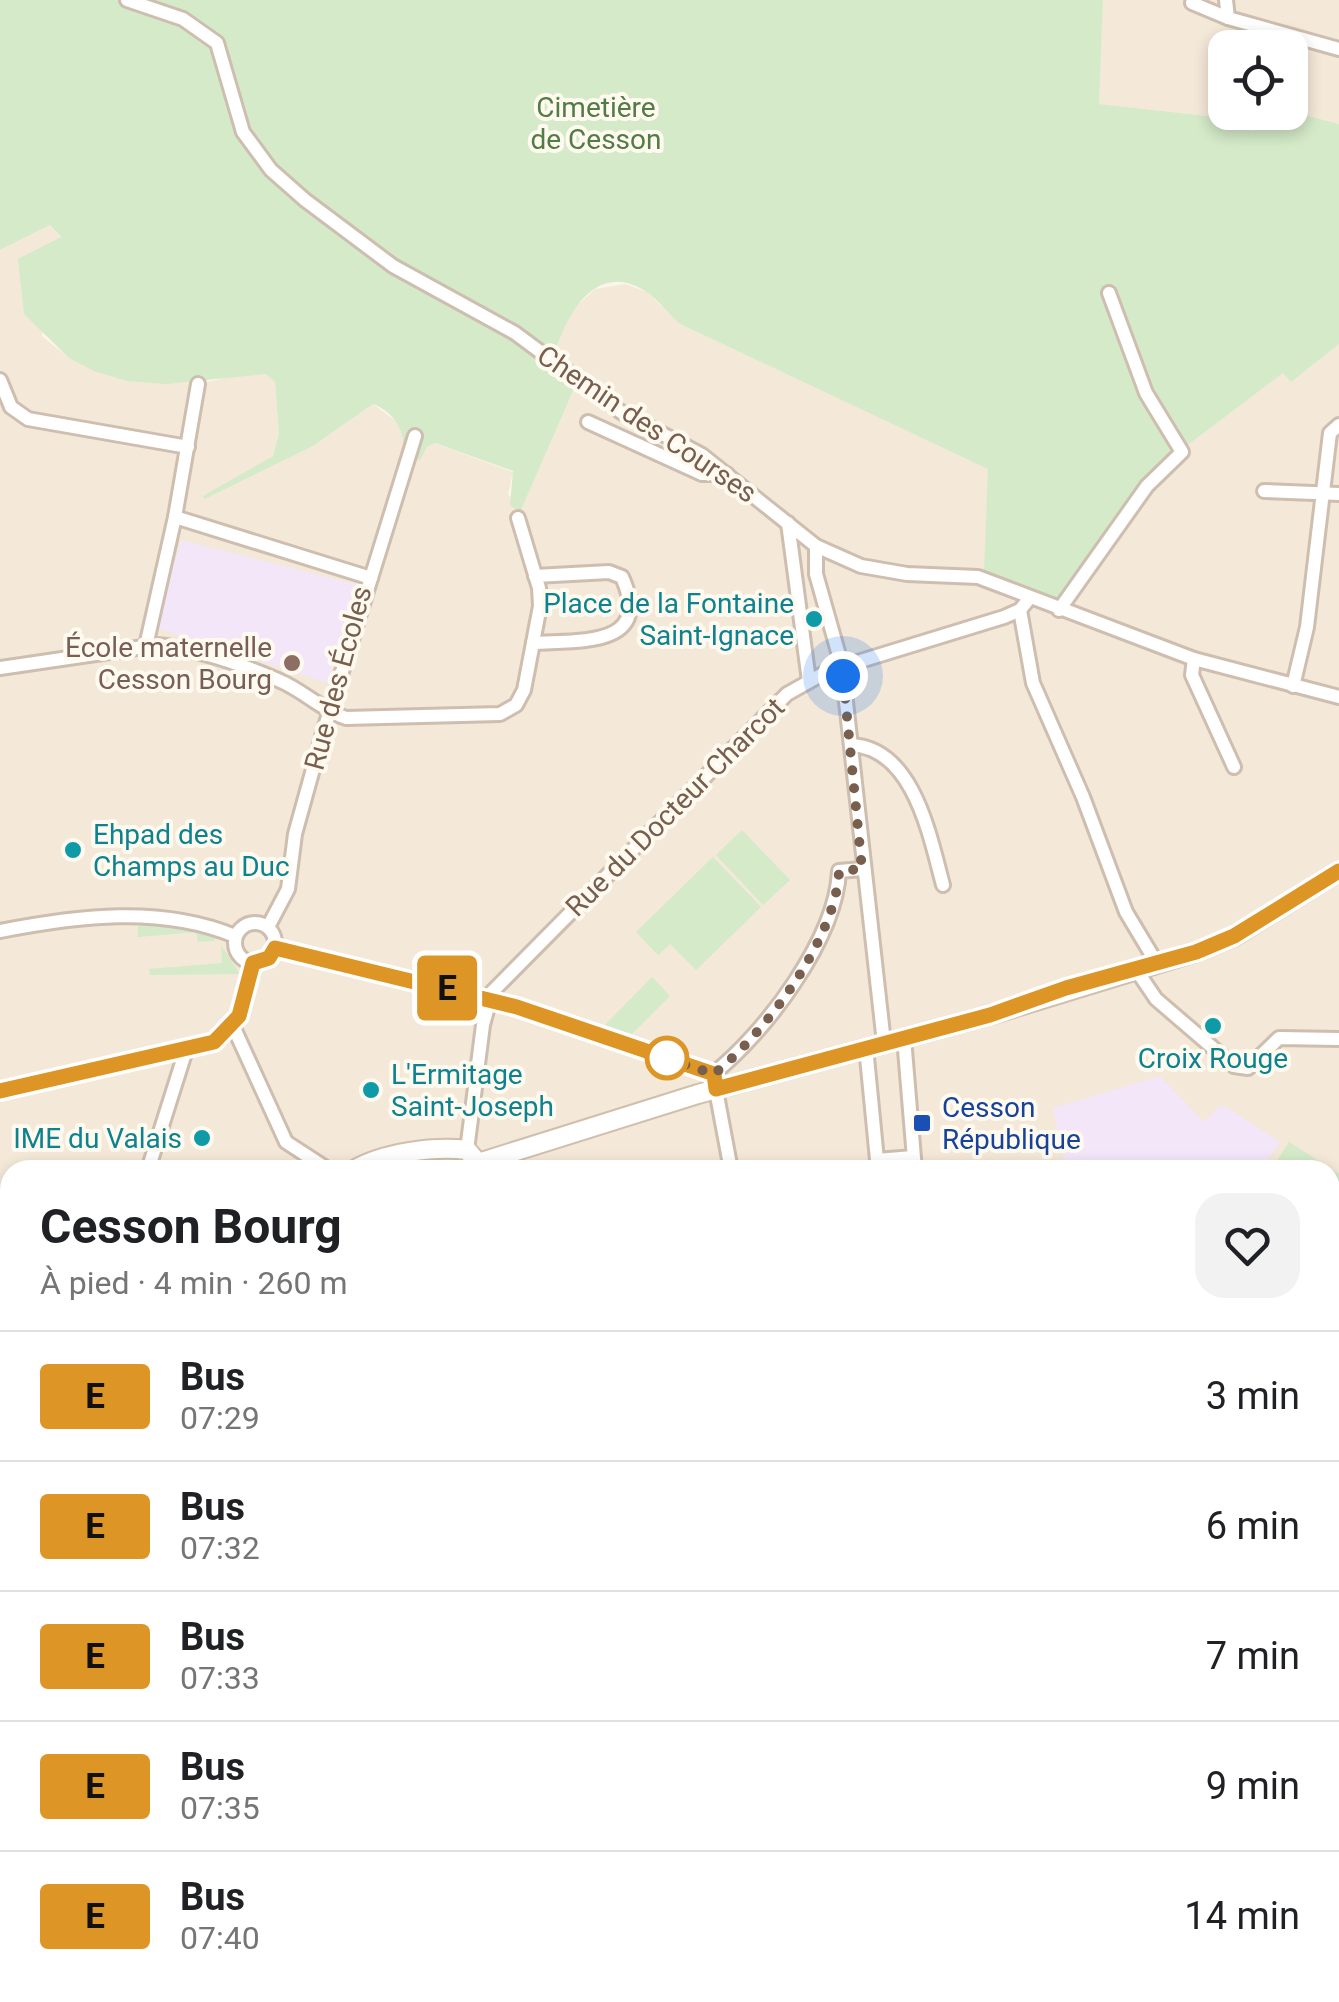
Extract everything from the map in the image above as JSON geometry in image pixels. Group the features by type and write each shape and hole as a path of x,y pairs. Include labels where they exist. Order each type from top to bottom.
{"street":[{"name":"Chemin des Courses","path":"127,0 183,20 217,42 243,132 271,170 305,200 393,266 515,333 622,412 702,455 816,546 861,566 907,574 978,577 1024,605 1059,610 1194,658 1339,697"},
{"path":"1226,0 1228,18"},
{"path":"1192,3 1228,18 1339,50"},
{"path":"1059,610 1147,486 1182,452 1146,393 1109,292"},
{"path":"0,380 11,407 28,419 188,447"},
{"path":"146,646 175,517 198,384"},
{"path":"588,422 702,474 727,474"},
{"path":"1293,686 1307,627 1330,432 1339,426"},
{"path":"371,578 415,436"},
{"path":"1264,491 1339,494"},
{"name":"Rue des Écoles","path":"175,517 371,578 295,834 288,889 268,927"},
{"path":"0,668 146,646 181,648 279,680 329,712 346,718 500,714 516,705 524,690 540,606 518,518"},
{"path":"788,523 808,680"},
{"path":"816,546 816,574 842,666 851,746 875,1045 878,1160"},
{"path":"533,643 609,638 624,629 628,615 628,590 622,577 609,572 535,576"},
{"path":"1024,605 1033,684 1084,796 1126,912 1156,962"},
{"name":"Rue du Docteur Charcot","path":"488,999 524,956 786,694 842,666 1024,605"},
{"path":"1194,658 1192,675 1234,767"},
{"path":"851,746 877,752 911,788 943,885"},
{"path":"729,1160 715,1082 814,950 834,906 839,871 862,869"},
{"path":"474,1160 715,1082 904,1038 1234,936 1339,871"},
{"path":"0,931 130,916 183,921 236,936"},
{"path":"249,923 268,927 275,948 269,958 253,963 238,954 236,936 249,923"},
{"path":"275,948 488,999 715,1082"},
{"path":"0,1091 214,1042 233,1026 246,1000 253,963"},
{"path":"1135,968 1156,999 1234,1066 1248,1068 1279,1038 1339,1039"},
{"path":"471,1160 488,999"},
{"path":"233,1026 286,1142 313,1160"},
{"path":"904,1038 914,1160"},
{"path":"151,1160 186,1050"}],"shaded area":[{"path":"1103,0 1339,0 1339,124 1308,116 1308,30 1208,30 1208,116 1098,104"},
{"path":"50,225 61,238 42,336 69,358 127,381 207,382 246,373 266,373 275,382 279,433 273,456 205,499 313,446 373,404 397,422 405,437 427,447 434,443 513,472 508,494 520,511 582,372 556,351 567,315 595,289 625,284 647,292 680,324 989,469 985,572 1164,463 1284,372 1292,381 1339,344 1339,1160 0,1160 0,250"},
{"path":"181,540 358,585 328,683 156,628"},
{"path":"1160,1076 1204,1122 1220,1106 1228,1108 1280,1142 1268,1160 1064,1160 1053,1108"}],"green space":[{"name":"Cimetière de Cesson","path":"0,0 1103,0 1099,104 1208,116 1208,130 1308,130 1308,116 1339,124 1339,344 1291,382 1283,373 1164,463 1060,600 984,572 988,469 680,324 650,294 628,283 599,286 576,307 568,321 556,350 582,371 520,512 510,505 513,471 435,443 427,447 420,460 403,455 403,438 397,424 373,404 313,446 205,499 203,496 273,456 279,433 275,382 266,374 166,384 127,381 94,371 69,358 24,314 18,259 61,237 50,225 0,250"},
{"path":"742,830 790,880 763,905 716,855"},
{"path":"713,857 761,907 696,970 670,944 658,955 636,932"},
{"path":"138,923 216,934 214,941 198,942 196,932 138,937"},
{"path":"221,945 240,974 150,975 149,969 222,963"},
{"path":"652,977 670,996 632,1034 605,1025"},
{"path":"1289,1142 1317,1160 1277,1160"}],"bus line":[{"name":"E","path":"0,1091 214,1042 239,1016 253,963 269,958 275,948 517,1007 714,1074 716,1089 990,1015 1066,988 1196,952 1259,922 1339,871"}],"place":[{"name":"Place de la Fontaine Saint-Ignace","path":"814,619"},
{"name":"École maternelle Cesson Bourg","path":"292,663"},
{"name":"Ehpad des Champs au Duc","path":"73,850"},
{"name":"Croix Rouge","path":"1213,1026"},
{"name":"L'Ermitage Saint-Joseph","path":"371,1090"},
{"name":"Cesson République","path":"922,1123"},
{"name":"IME du Valais","path":"202,1138"}],"route":[{"path":"667,1058 659,1056 714,1074 737,1055 814,950 834,906 839,871 862,869 843,676"}]}
